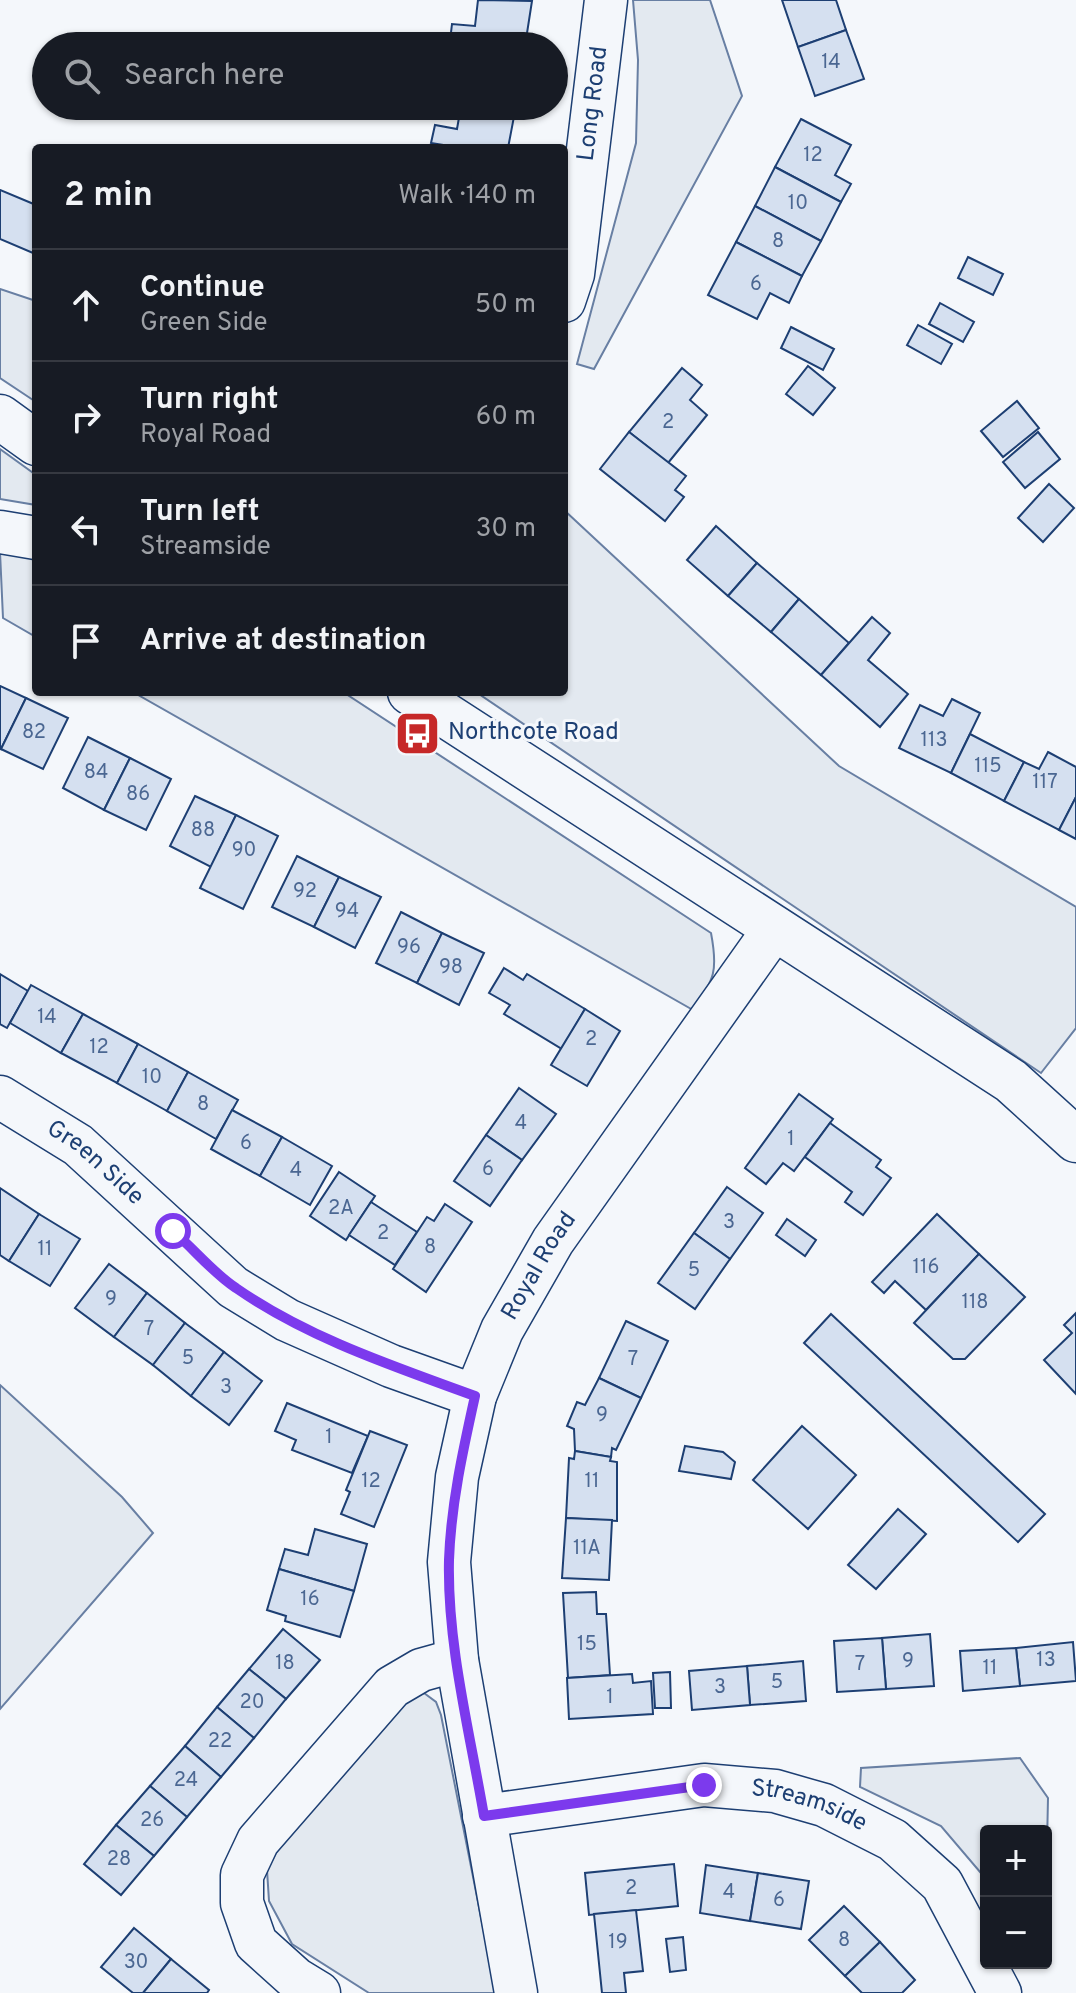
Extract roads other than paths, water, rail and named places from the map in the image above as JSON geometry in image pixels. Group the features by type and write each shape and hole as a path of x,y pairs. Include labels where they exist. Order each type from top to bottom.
{"street":[{"name":"Long Road","path":"568,289 573,274 606,0"},
{"path":"0,417 32,440"},
{"path":"0,532 32,537"},
{"path":"416,696 631,838 1011,1081 1076,1140"},
{"name":"Royal Road","path":"516,1993 457,1660 449,1562 457,1477 475,1396 513,1308 553,1241 775,928"},
{"name":"Green Side","path":"0,1097 78,1145 233,1287 287,1320 391,1366 475,1396"},
{"path":"319,1993 296,1979 256,1943 242,1903 242,1875 258,1841 392,1687 421,1670 457,1660"},
{"name":"Streamside","path":"484,1816 704,1785 775,1791 824,1805 893,1840 942,1884 1000,1993"}],"place":[{"name":"Northcote Road","path":"417,733"}]}
